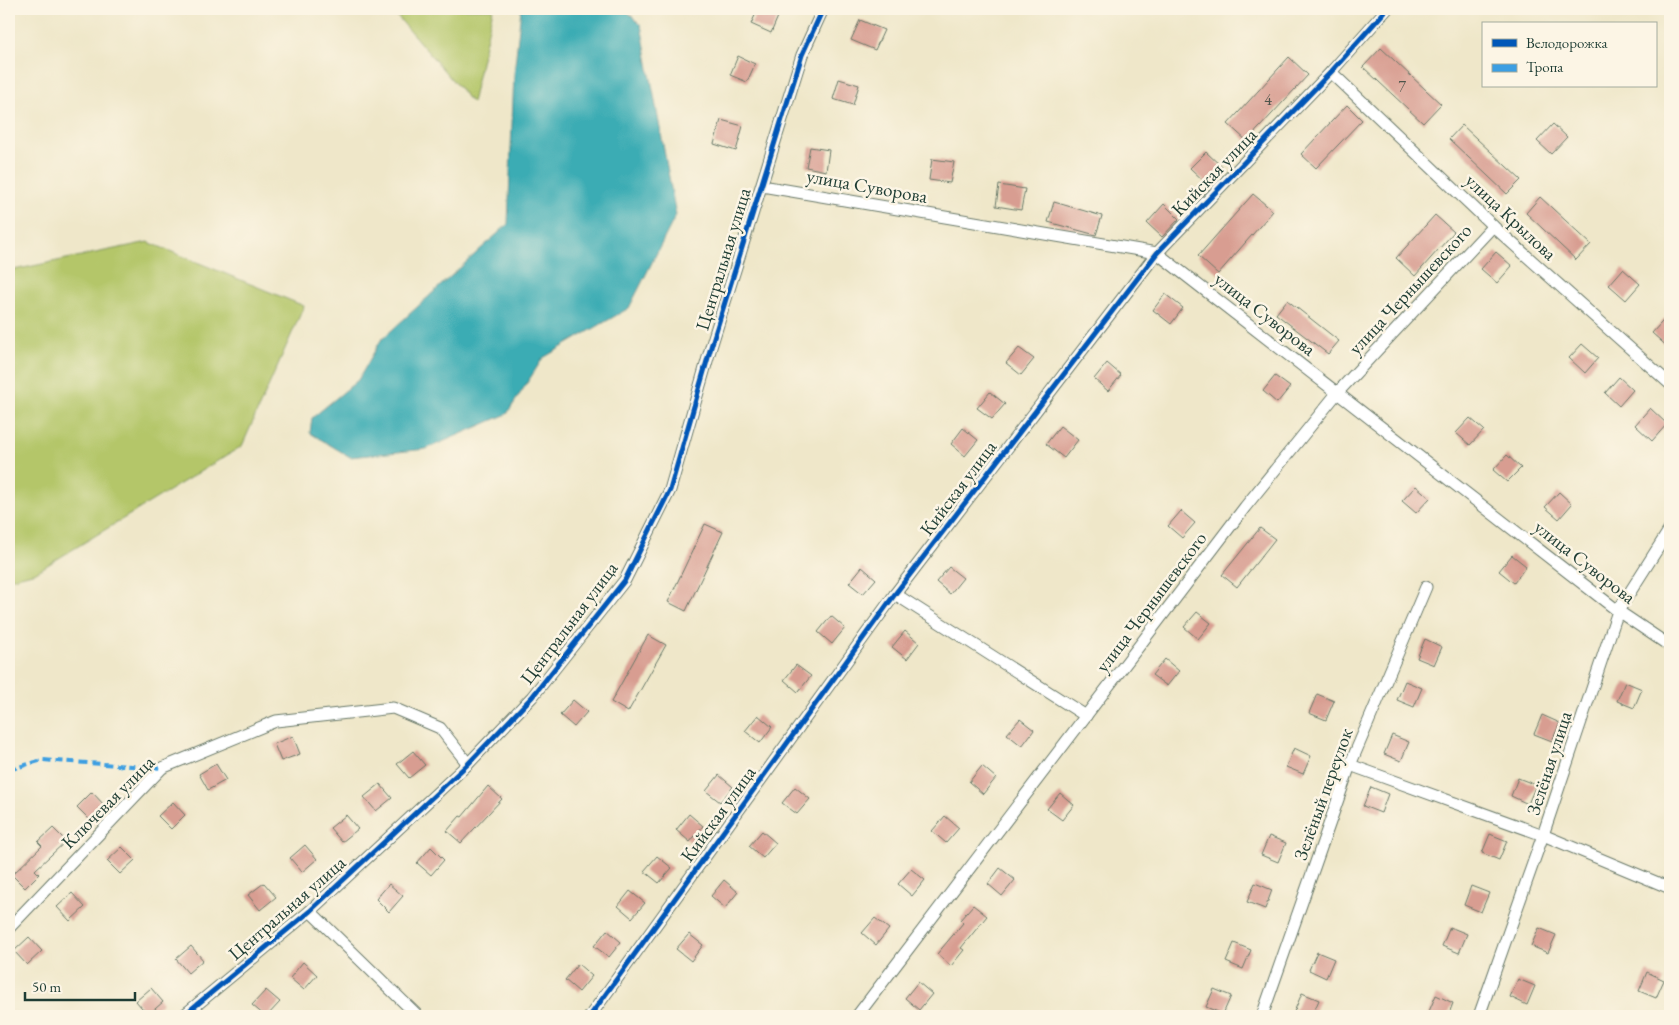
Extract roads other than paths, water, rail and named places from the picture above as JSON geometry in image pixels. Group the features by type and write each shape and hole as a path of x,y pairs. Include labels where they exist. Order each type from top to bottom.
{"street":[{"name":"Центральная улица","path":"184,1016 310,911 468,764 532,696 625,580 670,490 711,347 802,55 823,9"},
{"name":"Кийская улица","path":"590,1016 896,594 1157,253 1331,72 1387,9"},
{"name":"улица Крылова","path":"1331,72 1493,226 1670,384"},
{"name":"улица Суворова","path":"762,186 1157,253 1618,611 1670,646"},
{"name":"улица Чернышевского","path":"857,1016 1245,507 1338,392 1493,226"},
{"name":"Зелёная улица","path":"1478,1016 1543,835 1618,611 1670,529"},
{"name":"Зелёный переулок","path":"1262,1016 1350,765 1426,587"},
{"path":"896,594 1086,716"},
{"name":"Ключевая улица","path":"9,928 162,768 276,721 393,708 440,728 468,764"},
{"path":"1350,765 1543,835 1670,888"},
{"path":"310,911 418,1016"}],"water":[{"path":"521,9 625,9 641,25 676,215 629,308 543,358 507,414 426,449 350,457 310,433 312,418 358,380 381,340 508,224 514,74"}]}
